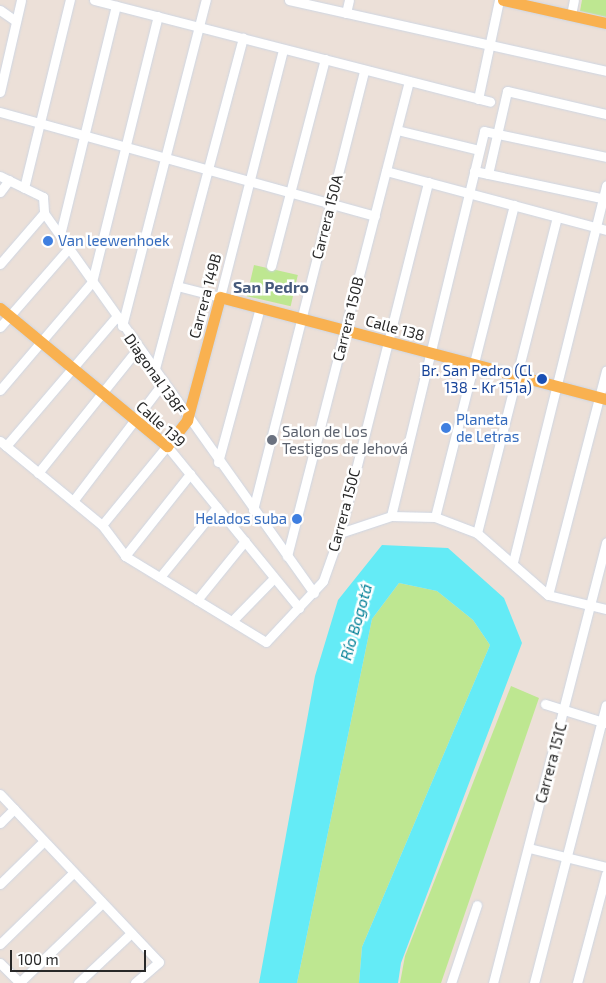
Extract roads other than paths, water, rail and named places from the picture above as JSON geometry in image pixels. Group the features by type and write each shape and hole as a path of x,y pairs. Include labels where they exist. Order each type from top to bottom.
{"main road":[{"path":"504,0 606,22"},
{"name":"Calle 138","path":"220,296 602,398"},
{"name":"Carrera 149B","path":"167,446 187,420 220,296"},
{"name":"Calle 139","path":"0,308 167,446"}],"street":[{"path":"0,92 3,62 21,0"},
{"path":"24,188 70,0"},
{"path":"94,0 490,102"},
{"path":"122,326 201,27 206,0"},
{"path":"289,0 606,71"},
{"path":"346,13 349,0"},
{"path":"478,99 499,0"},
{"path":"571,15 574,0"},
{"path":"60,235 82,135 116,6"},
{"path":"0,10 16,21"},
{"path":"0,390 92,282 124,146 158,16"},
{"path":"154,372 243,38"},
{"name":"Carrera 149B","path":"220,296 283,48"},
{"path":"271,266 325,60"},
{"name":"Carrera 150A","path":"254,510 364,70"},
{"name":"Carrera 150B","path":"287,556 409,81"},
{"path":"488,174 507,91 606,114"},
{"path":"0,112 375,216"},
{"path":"397,130 479,150"},
{"path":"391,516 484,130 606,157"},
{"path":"386,171 602,229"},
{"path":"474,171 605,199"},
{"path":"0,176 43,197 44,213 0,264"},
{"path":"0,192 10,180"},
{"name":"Carrera 150C","path":"232,621 266,642 314,593 340,533 428,182"},
{"path":"513,562 557,386 602,229 606,185"},
{"path":"435,517 514,205"},
{"name":"Diagonal 138F","path":"44,213 187,420 314,593"},
{"path":"477,533 557,217"},
{"path":"0,327 68,248"},
{"name":"Calle 138","path":"177,286 220,296"},
{"path":"218,462 260,307"},
{"path":"116,317 3,443 102,525 125,556 232,621 274,578"},
{"path":"38,473 138,348"},
{"path":"548,595 602,398 606,370"},
{"path":"73,501 162,384"},
{"name":"Carrera 149B","path":"102,525 167,446"},
{"name":"Calle 139","path":"167,446 299,608"},
{"path":"125,556 190,474"},
{"path":"160,577 217,507"},
{"path":"340,533 391,516 435,517 477,533 513,562 548,595 606,609"},
{"path":"197,600 245,541"},
{"name":"Carrera 151C","path":"493,983 565,710 606,542"},
{"path":"545,704 604,722"},
{"path":"534,983 604,722 606,705"},
{"path":"0,794 43,842 159,962 135,983"},
{"path":"0,823 14,809"},
{"path":"0,884 43,842"},
{"path":"529,848 606,867"},
{"path":"0,944 73,873"},
{"path":"577,983 606,874"},
{"path":"0,963 19,983 102,903"},
{"path":"451,983 477,905"},
{"path":"78,983 131,933"}],"water":[{"name":"Río Bogotá","path":"382,545 448,548 504,598 522,643 401,963 398,983 359,983 362,947 490,645 473,620 437,591 399,583 372,619 297,983 259,983 315,676 338,600"}],"place":[{"name":"Van leewenhoek","path":"48,241"},
{"name":"Br. San Pedro (Cl 138 - Kr 151a)","path":"542,379"},
{"name":"Planeta de Letras","path":"446,428"},
{"name":"Salon de Los Testigos de Jehová","path":"272,440"},
{"name":"Helados suba","path":"297,519"}],"district":[{"name":"San Pedro","path":"271,287"}]}
